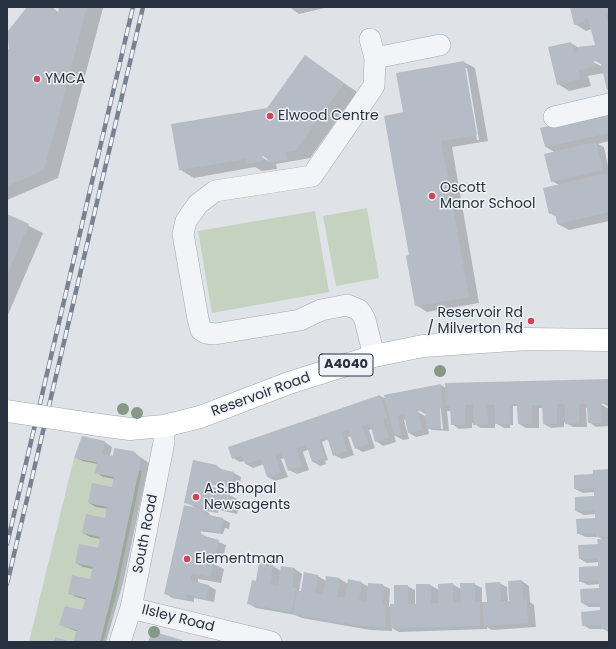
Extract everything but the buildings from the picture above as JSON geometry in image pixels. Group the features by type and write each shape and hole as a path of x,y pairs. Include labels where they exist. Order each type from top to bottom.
{"main road":[{"name":"Reservoir Road","path":"7,411 130,429 164,426 200,417 289,383 374,356 423,346 527,339 609,340"}],"street":[{"path":"374,356 362,314 354,307 347,306 321,310 300,320 215,334 206,333 201,330 183,234 186,221 198,204 215,191 312,176 374,86 373,49 440,45"},
{"path":"554,117 609,104"},
{"name":"South Road","path":"120,642 131,608 164,442 164,426"},
{"name":"Ilsley Road","path":"131,608 271,642"}],"green space":[{"path":"367,208 379,278 336,286 323,216"},
{"path":"315,211 329,292 212,313 198,231"},
{"path":"74,458 142,471 116,595 103,642 29,642"}],"railway":[{"path":"7,544 133,7"},
{"path":"7,584 143,7"}],"place":[{"name":"YMCA","path":"37,79"},
{"name":"Elwood Centre","path":"270,116"},
{"name":"Oscott Manor School","path":"432,196"},
{"name":"Reservoir Rd / Milverton Rd","path":"531,321"},
{"name":"A.S.Bhopal Newsagents","path":"196,497"},
{"name":"Elementman","path":"187,559"}]}
